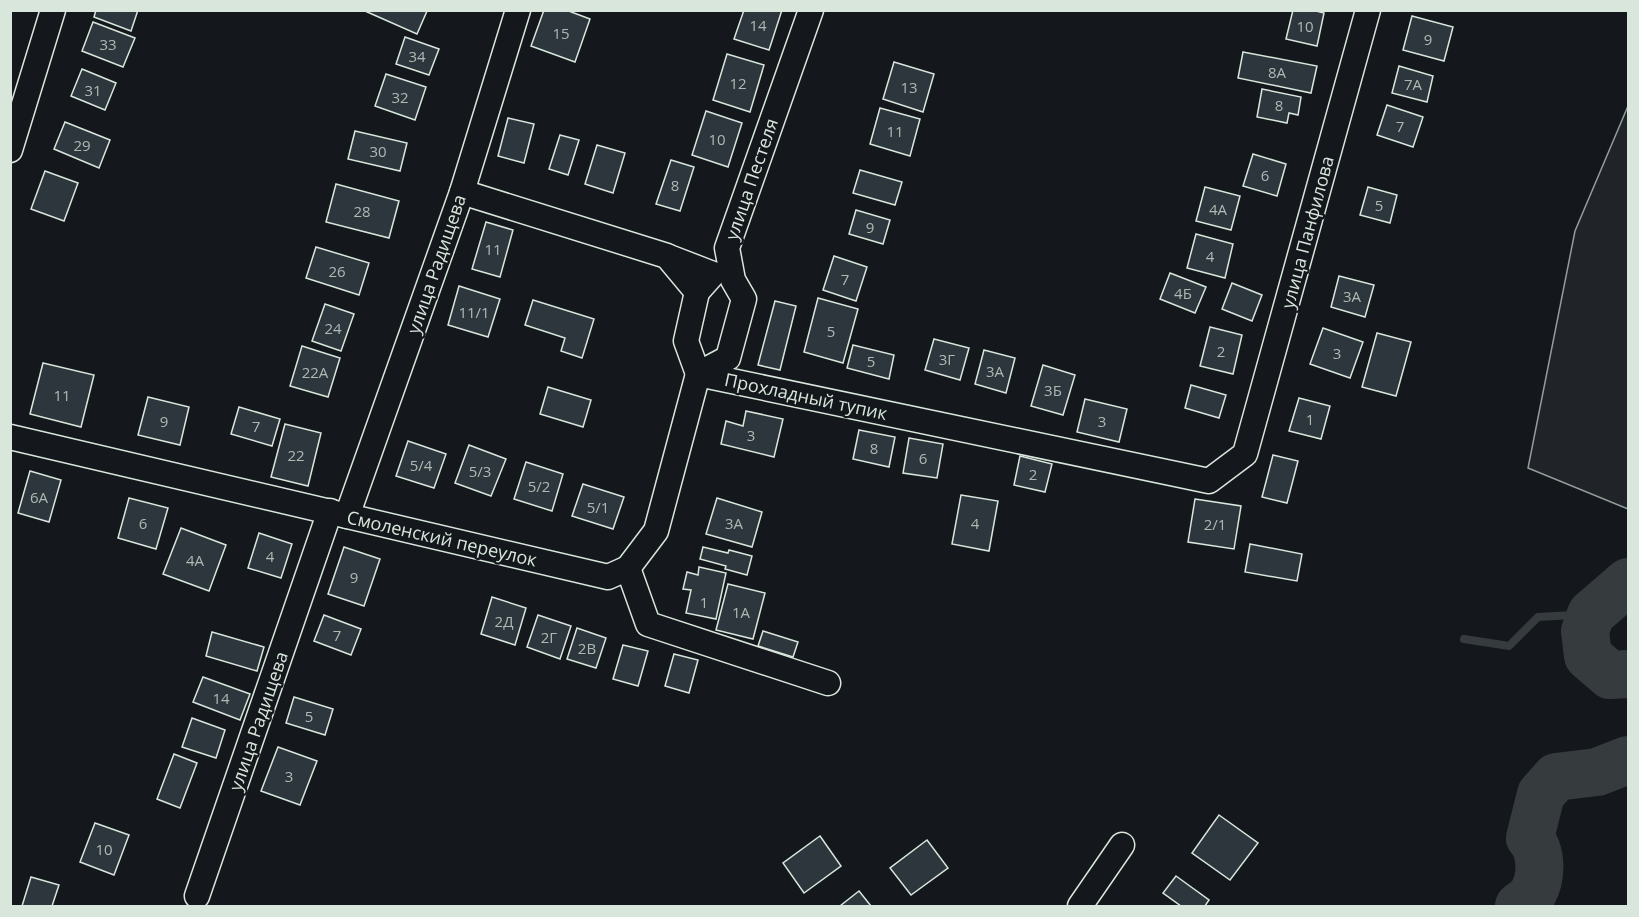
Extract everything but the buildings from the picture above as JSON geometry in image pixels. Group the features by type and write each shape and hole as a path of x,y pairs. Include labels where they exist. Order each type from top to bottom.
{"street":[{"path":"10,150 53,10"},
{"name":"улица Радищева","path":"197,896 339,513 462,192 518,10"},
{"name":"улица Пестеля","path":"698,374 728,358 744,299 723,277 727,248 811,10"},
{"name":"улица Панфилова","path":"1245,454 1368,10"},
{"path":"462,192 667,256 723,277"},
{"path":"667,256 697,292"},
{"path":"723,277 697,292 686,341 698,374 656,531 627,568 648,624 828,683"},
{"name":"Прохладный тупик","path":"698,374 1209,481 1245,454"},
{"name":"Смоленский переулок","path":"10,437 608,577 627,568"},
{"path":"1080,906 1122,844"}],"shaded area":[{"path":"1628,106 1628,509 1528,468 1575,231"},
{"path":"1528,802 1544,808 1552,820 1548,833 1538,847 1524,843 1520,832 1522,812"}],"waterway":[{"path":"1628,582 1591,614 1585,631 1588,656 1610,675 1628,674"},
{"path":"1464,639 1509,646 1538,617 1591,614"},
{"path":"1519,906 1532,895 1538,880 1539,857 1530,838 1541,794 1556,777 1597,772 1628,760"}]}
